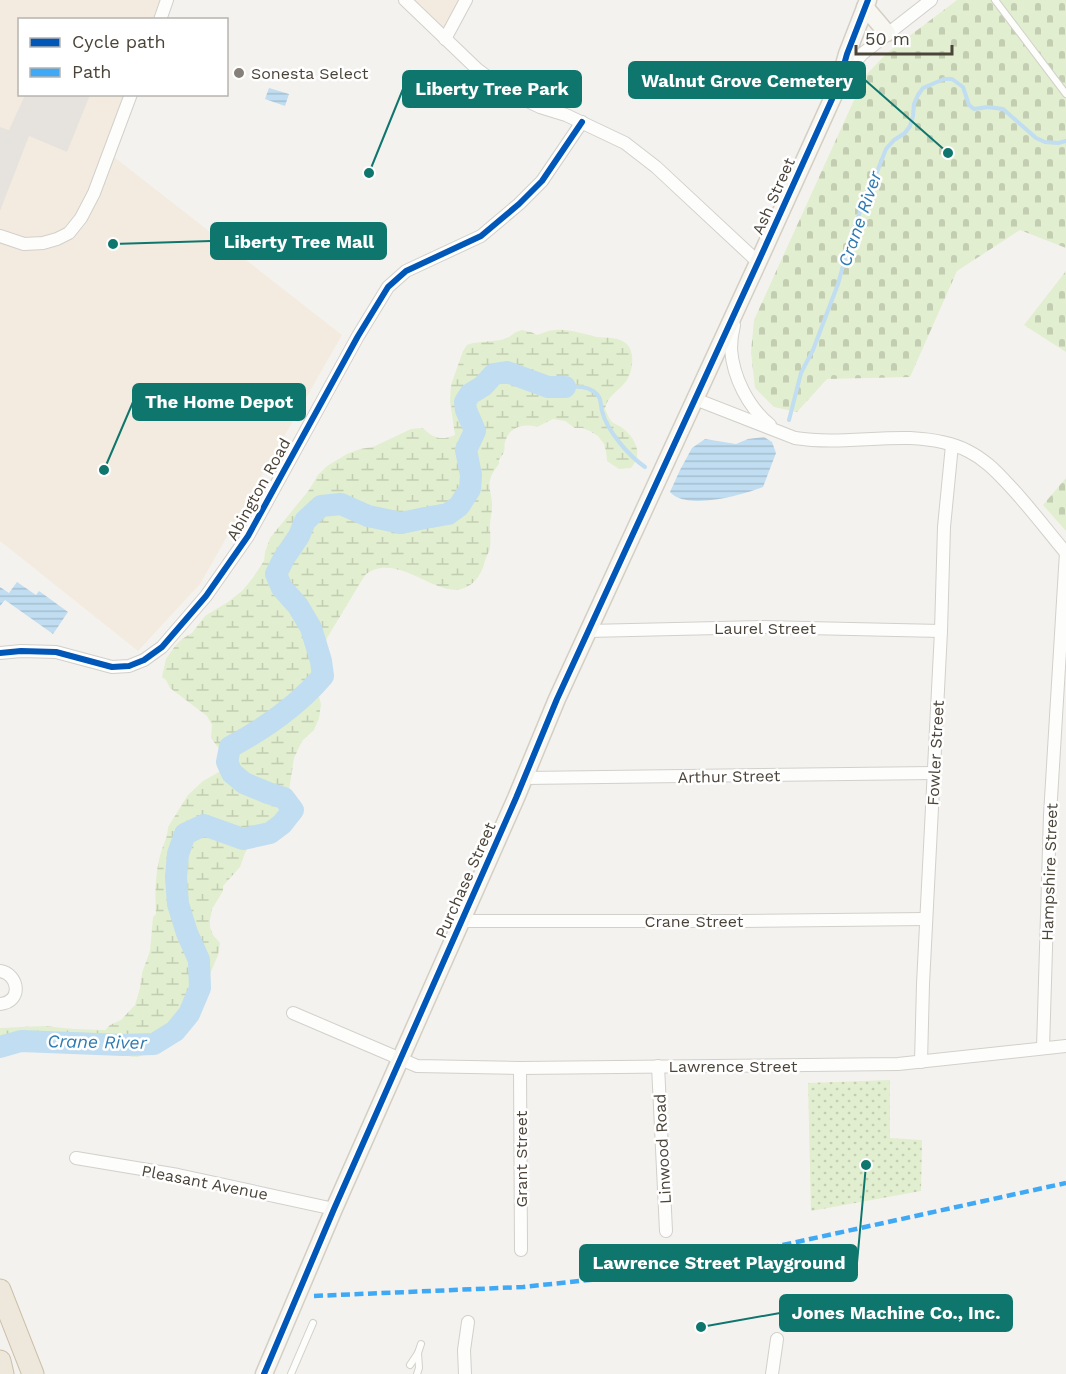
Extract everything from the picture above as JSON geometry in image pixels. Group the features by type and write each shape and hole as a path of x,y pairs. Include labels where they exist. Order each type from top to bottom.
{"highway":[{"path":"0,1290 33,1374"},
{"path":"0,1361 3,1374"}],"street":[{"path":"160,18 167,0"},
{"path":"405,0 477,69 505,90 540,107 582,122 625,143 656,167 758,262"},
{"path":"445,39 466,0"},
{"path":"838,86 857,58 931,0"},
{"path":"867,3 887,33"},
{"name":"Ash Street","path":"867,3 847,54 838,86 695,399 795,438 813,440 910,438 940,442 967,450 994,469 1029,506 1066,553"},
{"path":"0,236 24,244 43,243 69,233 81,218 94,193 130,96"},
{"name":"Abington Road","path":"0,654 21,651 56,652 112,667 129,666 144,660 162,647 206,596 248,536 358,336 388,287 406,271 481,236 512,210 542,181 582,122"},
{"name":"Ash Street","path":"738,306 731,348 735,368 750,404 778,431"},
{"name":"Purchase Street","path":"264,1374 334,1209 525,778 557,699 695,399"},
{"name":"Fowler Street","path":"921,1062 944,527 952,445"},
{"name":"Hampshire Street","path":"1043,1048 1050,815 1066,553"},
{"name":"Laurel Street","path":"588,631 762,627 941,632"},
{"name":"Arthur Street","path":"525,778 934,773"},
{"name":"Crane Street","path":"462,921 926,919"},
{"path":"0,971 10,975 16,991 12,1001 0,1005"},
{"name":"Lawrence Street","path":"293,1013 417,1066 520,1068 881,1065 1066,1046"},
{"name":"Linwood Road","path":"658,1066 666,1231"},
{"name":"Grant Street","path":"520,1068 521,1250"},
{"name":"Pleasant Avenue","path":"76,1158 178,1175 334,1209"},
{"path":"465,1374 464,1350 468,1322"},
{"path":"772,1374 777,1339"}],"lane":[{"path":"998,2 1066,94"},
{"path":"291,1374 312,1323"},
{"path":"410,1365 422,1344"},
{"path":"417,1374 420,1368 418,1353"}],"shaded area":[{"path":"0,0 167,0 160,18 18,18 18,96 131,96 109,153 342,335 200,584 138,651 0,541"},
{"path":"405,0 466,0 445,39"},
{"path":"25,96 90,96 67,152 29,136 0,211 0,127 9,130"}],"green space":[{"path":"957,0 1066,0 1066,248 1020,230 957,271 910,377 827,379 797,412 774,407 755,388 751,352 754,320 865,76 887,53"},
{"path":"1066,271 1066,352 1024,325"},
{"path":"522,330 537,335 553,330 571,331 625,342 631,350 632,366 626,381 609,399 605,409 611,421 626,431 634,441 637,452 635,463 631,468 619,469 607,461 604,444 598,436 582,428 575,428 565,421 553,419 537,427 518,427 507,437 504,452 490,480 492,504 490,548 483,569 475,581 457,590 441,587 393,568 374,570 365,575 327,638 324,652 327,675 317,689 321,704 319,718 314,730 302,741 294,758 287,804 281,816 264,826 252,840 240,867 223,886 223,891 212,909 210,927 220,943 218,955 196,1016 179,1037 160,1050 137,1057 64,1046 18,1048 0,1052 0,1028 44,1026 105,1030 121,1020 135,1005 142,973 150,951 153,917 156,914 158,867 168,827 188,795 203,781 219,772 225,761 211,738 212,725 207,716 170,688 162,677 166,659 175,646 192,633 205,616 242,591 264,561 270,538 327,466 347,454 373,447 411,429 423,428 430,434 442,438 455,435 450,401 451,385 463,351 467,345 501,340"},
{"path":"1066,478 1066,531 1043,505"},
{"path":"890,1080 890,1138 922,1140 921,1191 811,1211 808,1083"}],"water":[{"path":"269,88 289,94 285,106 265,99"},
{"path":"764,437 772,442 776,453 763,487 729,497 701,501 678,498 670,492 692,448 705,439 736,444 748,439"},
{"path":"17,582 36,595 39,591 68,612 53,634 5,600 0,606 0,587 9,593"}],"waterway":[{"name":"Crane River","path":"789,420 801,373 813,350 838,284 869,185 886,149 910,126 914,104 923,88 944,79 952,79 963,87 969,105 974,109 988,107 1003,109 1036,138 1045,142 1066,141"},
{"name":"Crane River","path":"0,1047 21,1041 154,1044 175,1031 189,1014 200,988 199,960 178,904 176,877 178,854 185,834 204,825 243,839 270,833 282,824 293,810 284,798 244,783 232,773 227,762 230,747 280,716 323,676 311,628 298,606 282,588 276,574 299,536 305,521 321,506 341,504 368,516 401,523 448,514 459,506 470,489 471,475 466,450 475,431 466,410 465,402 470,394 483,386 494,374 507,372 548,387 565,387"},
{"name":"Crane River","path":"565,387 583,387 596,393 605,419 614,435 626,450 645,467"}],"marked path":[{"path":"314,1296 523,1287 655,1273 1066,1183"}],"cycle path":[{"path":"264,1374 334,1209 516,798 557,699 838,86 847,54 868,0"},
{"path":"0,653 56,652 112,667 129,666 144,660 162,647 206,596 248,536 358,336 388,287 406,271 481,236 519,204 542,181 582,122"}],"place":[{"name":"Sonesta Select","path":"239,73"},
{"name":"Walnut Grove Cemetery","path":"948,153"},
{"name":"Liberty Tree Park","path":"369,173"},
{"name":"Liberty Tree Mall","path":"113,244"},
{"name":"The Home Depot","path":"104,470"},
{"name":"Lawrence Street Playground","path":"866,1165"},
{"name":"Jones Machine Co., Inc.","path":"701,1327"}]}
